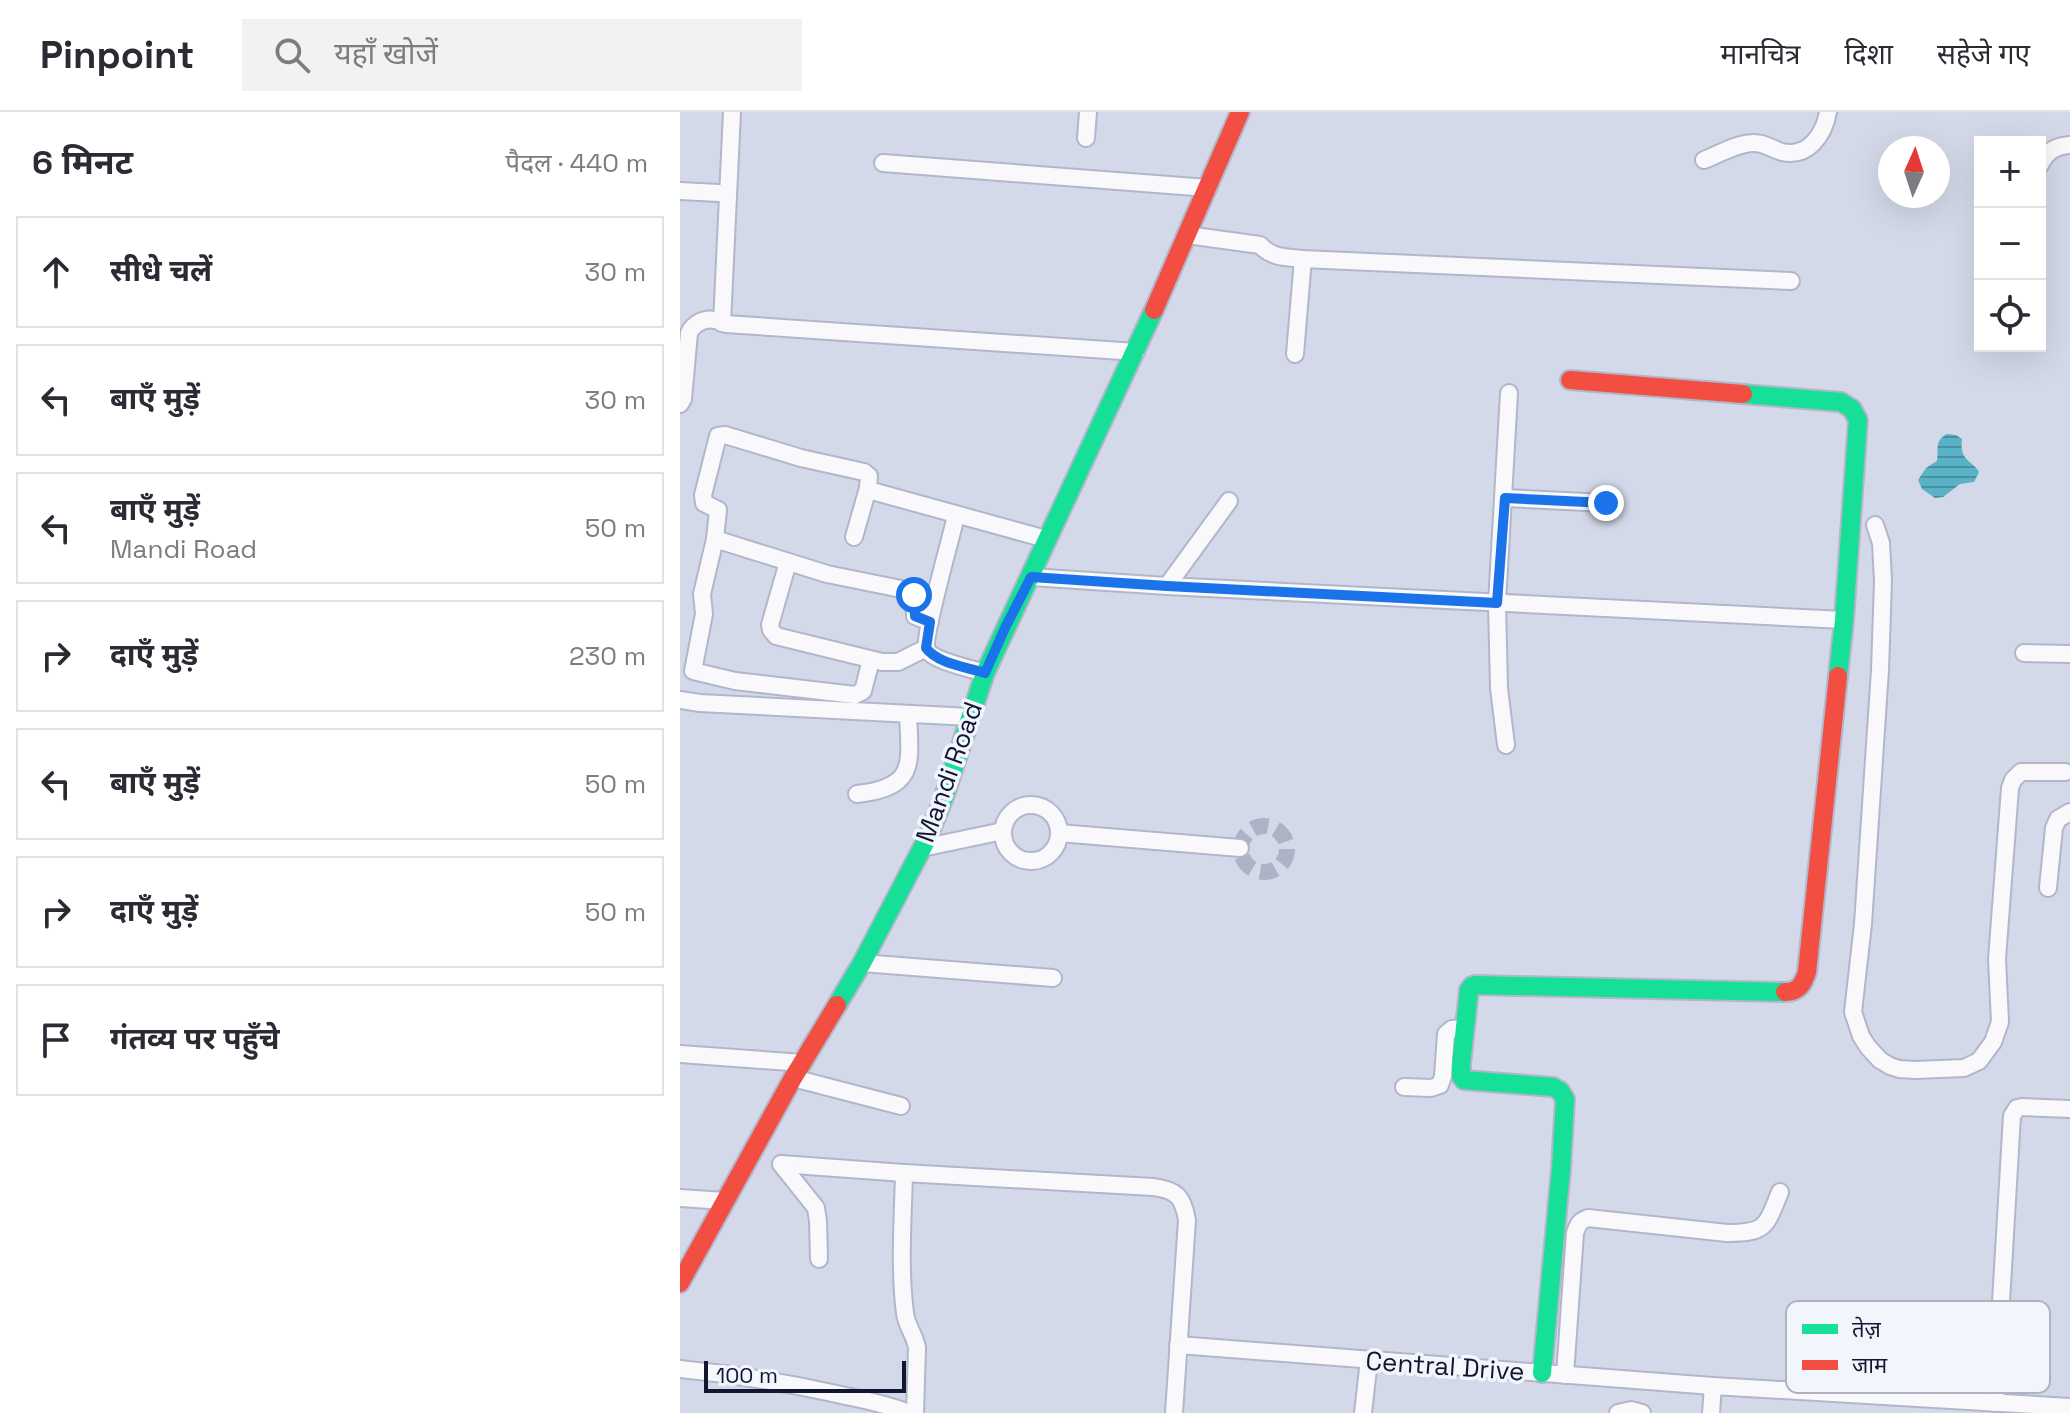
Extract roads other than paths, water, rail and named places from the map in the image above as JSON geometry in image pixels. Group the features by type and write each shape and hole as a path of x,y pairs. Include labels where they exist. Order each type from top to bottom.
{"street":[{"path":"718,321 732,112"},
{"path":"1086,138 1088,112"},
{"name":"Mandi Road","path":"680,1283 862,963 922,848 944,797 985,673 1136,352 1240,112"},
{"path":"1704,160 1749,143 1791,154 1805,150 1816,142 1828,112"},
{"path":"2046,155 2055,147 2070,145"},
{"path":"718,321 712,308 721,156"},
{"path":"883,163 1208,188"},
{"path":"680,191 719,193"},
{"path":"1187,235 1260,245 1275,256 1303,259 1791,281"},
{"path":"1295,354 1303,259"},
{"path":"680,404 683,399 683,356 691,327 697,323 718,321 1136,352"},
{"path":"1542,1373 1561,1169 1564,1095 1553,1087 1464,1080 1461,1064 1469,990 1472,986 1790,992 1802,986 1809,959 1844,620 1858,420 1856,412 1841,402 1570,380"},
{"path":"1506,745 1499,688 1497,603 1509,393"},
{"path":"854,537 870,477 864,472 720,435 716,439 703,495 704,503 718,511 702,594 704,614 693,671 735,681 855,695 863,691 871,660"},
{"path":"868,488 956,516 1046,539"},
{"path":"1505,498 1606,503"},
{"path":"1167,586 1229,501"},
{"path":"956,516 926,648 940,659 985,673"},
{"path":"1875,525 1881,543 1883,581 1880,670 1863,924 1853,1012 1861,1036 1880,1060 1899,1069 1964,1068 1979,1061 1989,1050 2000,1022 1997,959 2010,788 2021,772 2065,772"},
{"path":"715,539 827,574 911,591 915,616 930,622"},
{"path":"788,562 770,625 772,633 882,662 898,662 926,648"},
{"path":"1031,577 1844,620"},
{"path":"2024,653 2070,654"},
{"path":"680,700 970,717"},
{"path":"857,794 887,789 906,771 910,758 908,714"},
{"path":"1032,805 1054,817 1059,833 1058,842 1047,856 1030,861 1021,859 1007,848 1003,831 1009,815 1016,809 1032,805"},
{"path":"2048,888 2054,828 2058,819 2070,812"},
{"path":"922,848 1003,831"},
{"path":"1059,833 1240,848"},
{"path":"862,963 1053,978"},
{"path":"1404,1087 1431,1088 1440,1085 1446,1034 1452,1029 1465,1028"},
{"path":"680,1054 798,1071 901,1106"},
{"path":"2002,1301 2013,1111 2022,1107 2070,1109"},
{"path":"819,1259 816,1208 781,1164 1164,1188 1183,1202 1187,1220 1174,1413"},
{"path":"680,1369 781,1382 912,1413 917,1355 916,1341 906,1320 903,1277 904,1173"},
{"path":"1565,1375 1575,1233 1582,1220 1588,1218 1746,1233 1759,1230 1768,1221 1780,1192"},
{"path":"680,1198 724,1201"},
{"name":"Central Drive","path":"1178,1345 1786,1390"},
{"path":"1363,1413 1369,1360"},
{"path":"1711,1413 1713,1386"},
{"name":"Central Drive","path":"1829,1393 2070,1407"},
{"path":"1995,1403 1996,1393"},
{"path":"1618,1413 1631,1410 1642,1413"}],"water":[{"path":"1947,434 1962,439 1963,453 1979,472 1974,482 1960,484 1943,497 1935,498 1922,489 1918,480 1926,468 1937,461 1939,442"}],"tunnel":[{"path":"1264,826 1281,832 1287,849 1281,866 1264,872 1247,866 1241,849 1247,832 1264,826"}]}
